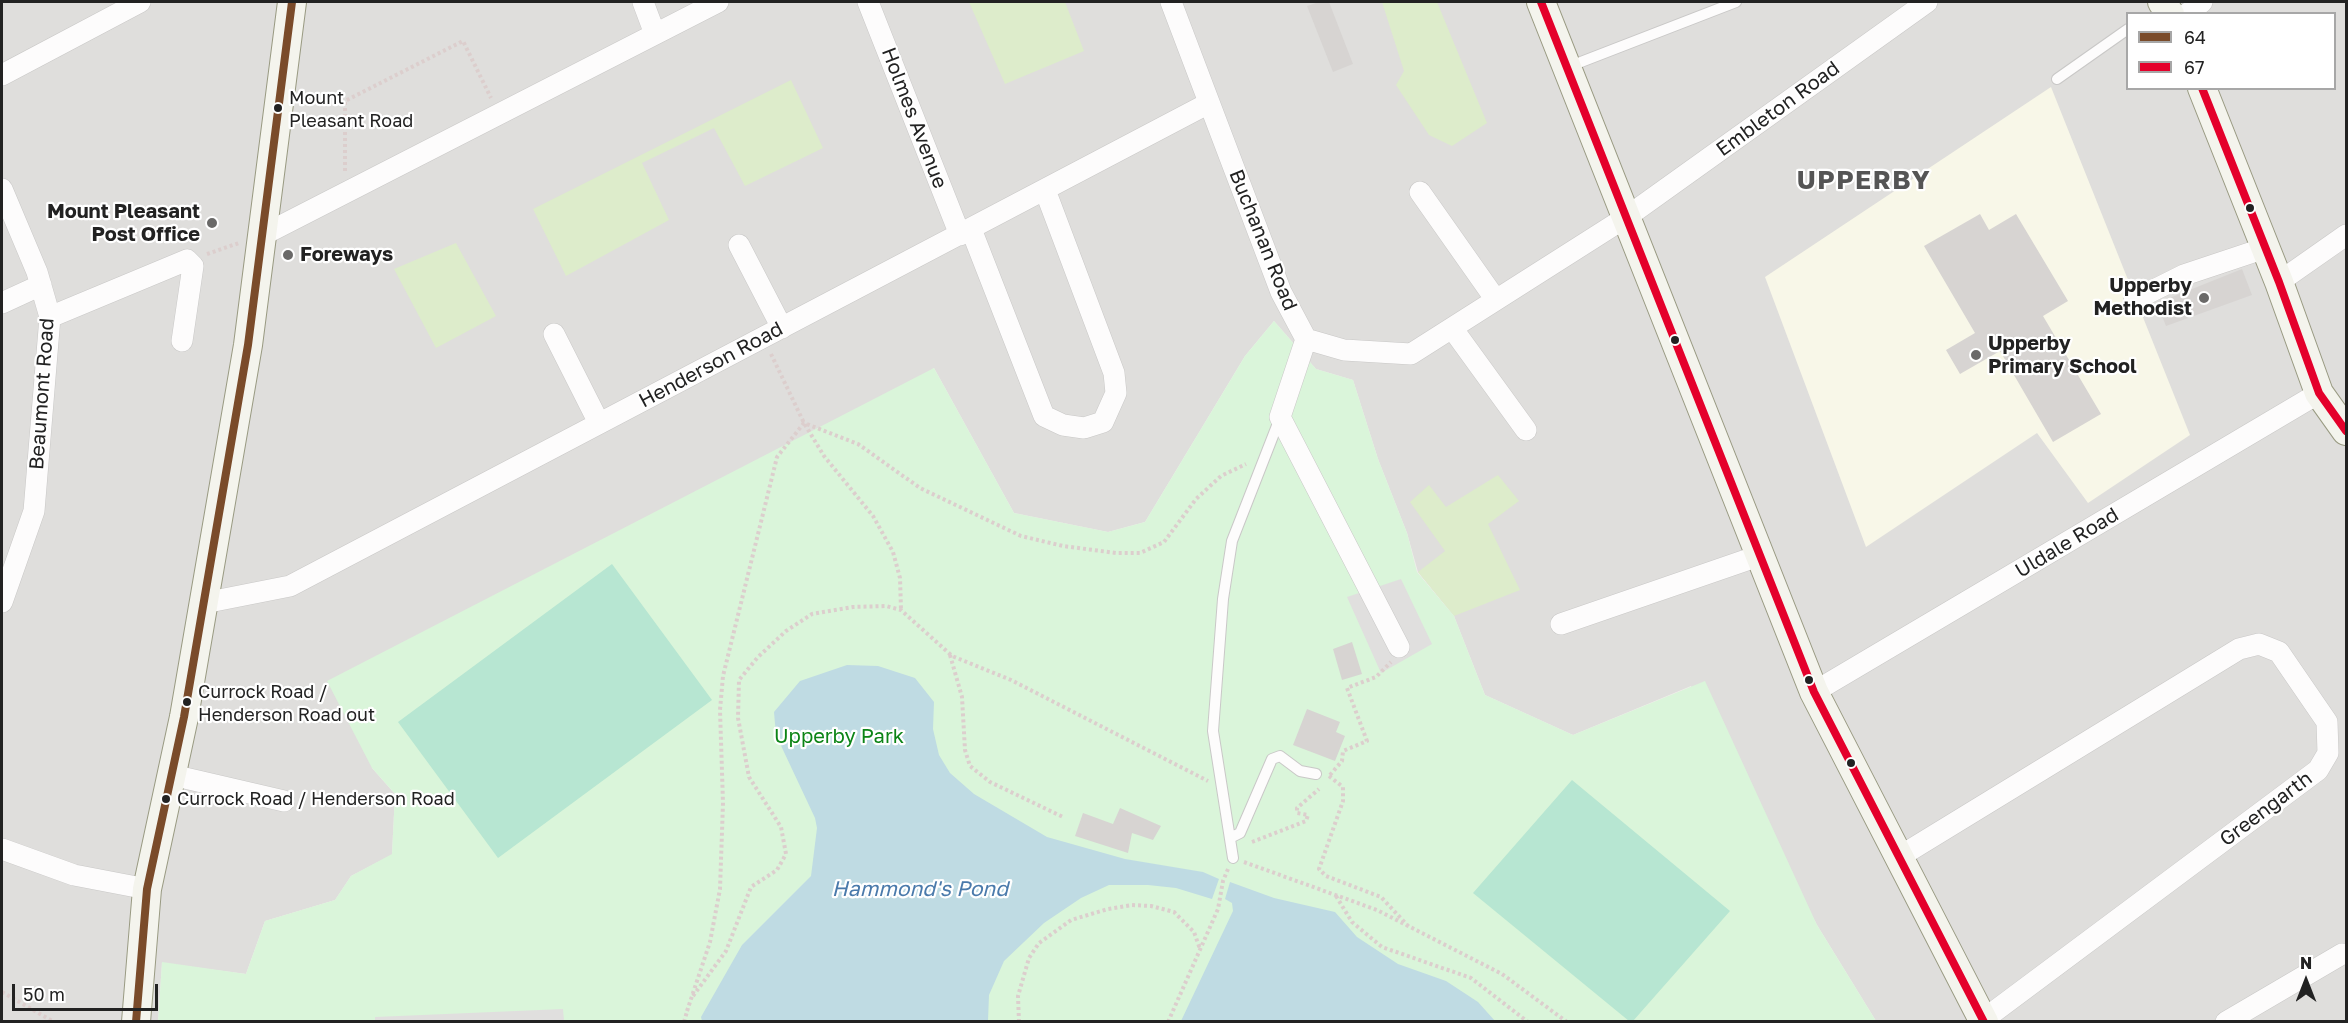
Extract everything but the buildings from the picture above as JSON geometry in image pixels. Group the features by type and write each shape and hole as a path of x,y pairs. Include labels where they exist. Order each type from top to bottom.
{"street":[{"path":"2,75 140,2"},
{"path":"136,1022 147,889 172,775 204,603 248,345 292,2"},
{"path":"643,2 656,34"},
{"path":"263,235 718,2"},
{"name":"Holmes Avenue","path":"868,2 1044,416 1063,425 1084,428 1103,422 1116,393 1114,373 1045,190"},
{"name":"Buchanan Road","path":"1171,2 1281,292 1306,339"},
{"path":"1541,2 1628,216 1814,692 1984,1021"},
{"name":"Embleton Road","path":"1628,216 1927,2"},
{"path":"2168,8 2202,2"},
{"path":"2203,90 2279,282 2319,393 2346,431"},
{"name":"Henderson Road","path":"204,603 290,586 1209,103"},
{"name":"Beaumont Road","path":"2,189 40,285 50,317 34,511 2,602"},
{"path":"1420,192 1496,300"},
{"path":"1398,647 1280,417 1306,339 1344,350 1411,354 1628,216"},
{"path":"2279,282 2346,235"},
{"path":"739,244 782,328"},
{"path":"2134,300 2184,274 2265,248"},
{"path":"50,317 187,260 193,266 182,341"},
{"path":"2,303 40,285"},
{"path":"1452,328 1526,430"},
{"path":"554,334 599,423"},
{"name":"Uldale Road","path":"1814,692 2319,393"},
{"path":"1561,624 1761,555"},
{"name":"Greengarth","path":"1899,857 2239,649 2259,644 2279,652 2327,722 2328,753 2318,770 1984,1021"},
{"path":"172,775 284,801"},
{"path":"2,849 74,875 147,889"},
{"path":"2226,1022 2342,954"}],"lane":[{"path":"1567,67 1736,2"},
{"path":"2057,79 2126,30"},
{"path":"1233,858 1213,731 1225,587 1232,541 1280,417"},
{"path":"1230,838 1240,833 1272,759 1280,756 1300,771 1316,774"}],"path":[{"path":"345,193 345,102 354,96 463,41 499,114"},
{"path":"187,260 263,235"},
{"path":"763,338 804,423 824,456 873,516 892,552 900,578 901,610"},
{"path":"804,423 858,444 920,488 1021,536 1063,546 1116,553 1140,553 1164,542 1196,499 1221,476 1246,464 1251,455"},
{"path":"684,1022 710,942 720,889 723,803 720,710 723,676 777,457 804,423"},
{"path":"687,1011 693,996 726,951 751,887 777,870 786,854 781,827 749,777 738,718 739,680 786,631 812,614 853,607 886,606 901,610 950,654 1011,680 1222,788"},
{"path":"1326,780 1342,761 1343,751 1367,741 1347,688 1376,677 1400,654 1398,647"},
{"path":"950,654 962,697 965,750 970,766 990,782 1063,817"},
{"path":"1316,774 1329,776 1343,787 1343,801 1319,869 1326,876 1381,897 1410,928"},
{"path":"1168,1022 1218,909 1222,881 1233,858 1252,842 1306,821 1308,815 1297,813 1297,808 1323,785"},
{"path":"1233,858 1377,910 1502,974 1567,1022"},
{"path":"1335,896 1352,922 1383,947 1471,978 1528,1022"},
{"path":"1020,1022 1018,996 1029,958 1039,943 1071,920 1108,909 1132,905 1151,906 1174,912 1194,932 1200,949"},
{"path":"2,992 54,1022"}],"shaded area":[{"path":"2,2 2346,2 2346,1021 1876,1021 1817,925 1691,686 1573,735 1485,695 1454,616 1418,572 1407,533 1378,459 1353,380 1316,369 1274,321 1245,356 1145,522 1108,532 1014,513 934,368 372,768 395,794 392,855 351,876 335,900 265,921 246,974 162,963 158,1021 2,1022"},
{"name":"Upperby Primary School","path":"2051,87 2190,435 2088,503 2037,433 1866,547 1765,277"},
{"path":"1401,579 1432,644 1381,673 1347,597"},
{"path":"563,1009 564,1021 375,1022 375,1017"}],"green space":[{"path":"969,2 1065,2 1084,51 1005,84"},
{"path":"1382,2 1437,2 1487,123 1452,146 1429,135 1396,85 1404,71"},
{"path":"791,80 823,148 745,186 714,128 642,163 669,220 566,276 533,209"},
{"path":"456,243 496,316 436,348 394,269"},
{"name":"Upperby Park","path":"1274,321 1316,369 1353,380 1378,459 1407,533 1417,572 1454,616 1485,695 1573,735 1705,681 1817,925 1876,1021 158,1022 162,962 246,974 265,921 335,900 351,876 392,854 395,794 372,768 327,681 934,368 1014,513 1108,532 1145,522 1245,356"},
{"path":"1498,475 1519,501 1488,524 1520,590 1454,616 1418,572 1445,551 1410,502 1429,485 1446,507"},
{"path":"612,564 712,700 498,858 398,722"},
{"path":"1572,780 1730,911 1633,1021 1629,1021 1473,893"}],"water":[{"name":"Hammond's Pond","path":"847,665 878,666 915,678 934,702 933,729 939,755 950,773 974,794 1047,837 1125,859 1203,872 1219,879 1212,899 1176,888 1148,885 1109,885 1081,898 1044,923 1004,961 989,995 988,1021 702,1021 701,1017 742,945 811,876 817,828 815,818 776,735 774,712 800,681"},
{"path":"1230,882 1274,898 1335,912 1357,937 1398,964 1446,981 1478,1002 1495,1021 1181,1021 1233,911 1232,903 1225,899"}],"transit line":[{"name":"64","path":"136,1022 147,889 184,717 248,345 292,2"},
{"name":"67","path":"1541,2 1814,692 1984,1022"},
{"name":"67","path":"2203,90 2279,282 2319,393 2346,431"}],"place":[{"name":"Mount Pleasant Road","path":"278,108"},
{"name":"Mount Pleasant Post Office","path":"212,223"},
{"name":"Foreways","path":"288,255"},
{"name":"Upperby Methodist","path":"2204,298"},
{"name":"Upperby Primary School","path":"1976,355"},
{"name":"Currock Road / Henderson Road out","path":"187,702"},
{"name":"Currock Road / Henderson Road","path":"166,799"}],"district":[{"name":"UPPERBY","path":"1864,181"}]}
